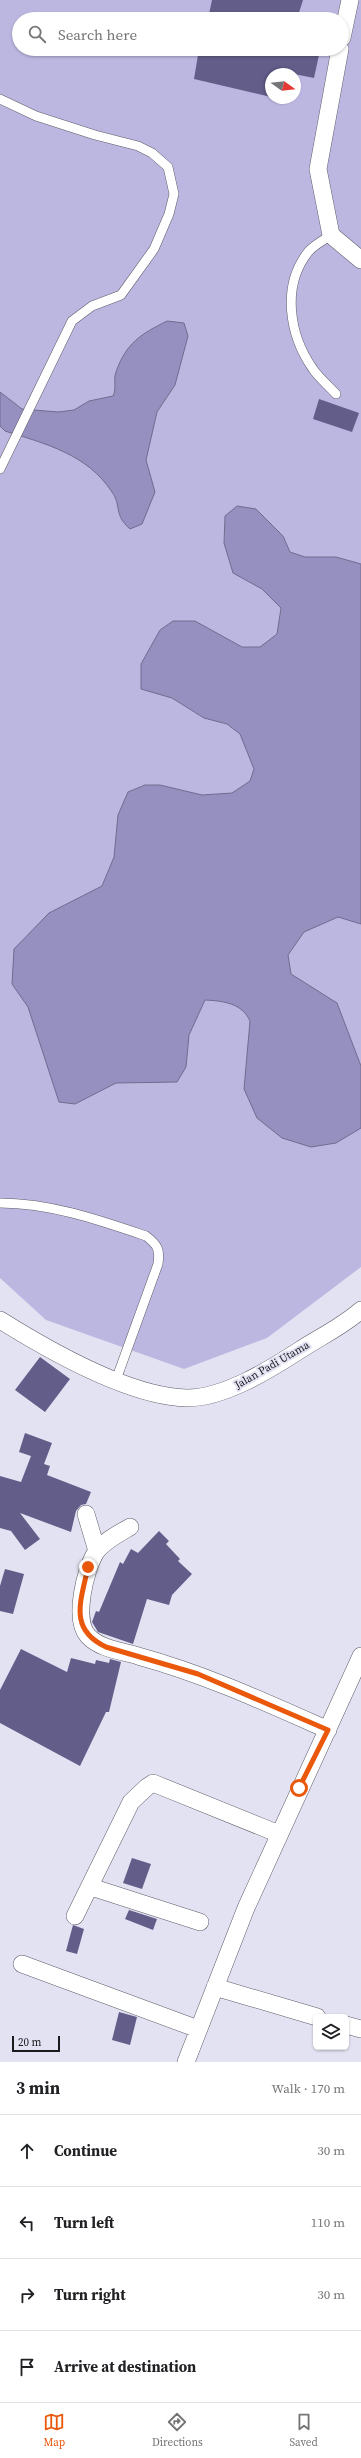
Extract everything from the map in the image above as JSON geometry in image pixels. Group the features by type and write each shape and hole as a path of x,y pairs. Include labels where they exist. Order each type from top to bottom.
{"street":[{"path":"347,12 350,0"},
{"path":"339,56 318,169 332,235 361,260"},
{"name":"Jalan Padi Utama","path":"0,1320 29,1339 96,1373 144,1390 187,1398 228,1390 286,1359 361,1310"},
{"path":"86,1514 97,1551"},
{"path":"130,1527 110,1539 97,1551 88,1567 80,1614 81,1627 94,1641 106,1647 198,1674 328,1730"},
{"path":"186,2062 246,1908 361,1656"},
{"path":"75,1916 91,1887 131,1802 139,1793 153,1783 279,1834"},
{"path":"91,1887 200,1922"},
{"path":"22,1964 198,2029"},
{"path":"215,1987 313,2016"},
{"path":"349,2026 361,2029"}],"lane":[{"path":"0,99 36,116 95,135 138,146 152,153 168,167 174,194 169,214 154,249 121,295 92,306 72,321 0,469"},
{"path":"332,235 310,250 296,271 290,304 295,334 313,369 336,394"},
{"path":"0,1203 28,1203 62,1210 146,1236 157,1244 159,1252 158,1264 116,1380"}],"shaded area":[{"path":"0,0 361,0 361,1267 267,1338 184,1369 46,1320 0,1278"},
{"path":"167,321 184,323 188,336 175,385 157,412 146,460 155,492 142,524 130,529 121,519 117,502 112,492 102,479 90,468 78,459 64,452 5,431 0,426 0,392 22,409 58,412 74,410 89,401 113,396 115,390 115,375 120,362 130,347 136,340 149,330"},
{"path":"237,506 256,509 283,536 290,552 305,557 336,557 361,564 361,924 338,917 304,932 288,955 291,974 337,1003 361,1066 361,1128 336,1143 311,1147 282,1138 257,1118 244,1089 250,1021 247,1015 237,1007 225,1002 205,1000 189,1035 186,1067 177,1082 116,1083 75,1104 59,1102 28,1007 12,984 14,949 49,913 102,886 114,857 118,815 128,792 145,785 160,785 202,795 232,793 250,781 254,769 240,734 227,724 204,718 172,698 141,689 141,664 160,630 173,621 195,621 242,647 260,647 277,634 281,608 262,589 233,573 224,543 225,516"}],"building":[{"path":"212,0 303,0 299,12 209,12"},
{"path":"198,56 319,56 314,78 301,75 301,68 265,68 265,96 194,79"},
{"path":"319,399 359,413 352,432 313,419"},
{"path":"40,1357 70,1379 45,1412 15,1390"},
{"path":"25,1433 52,1443 44,1464 50,1466 47,1475 91,1492 86,1504 81,1505 76,1511 71,1532 20,1513 40,1539 25,1550 11,1531 0,1528 0,1476 21,1482 31,1456 19,1452"},
{"path":"159,1531 169,1541 166,1544 180,1559 178,1561 192,1574 172,1595 169,1605 147,1599 133,1644 98,1632 92,1622 96,1611 99,1612 120,1562 123,1564 131,1549 138,1553"},
{"path":"5,1569 24,1574 13,1614 0,1611 0,1586"},
{"path":"21,1649 67,1672 71,1658 95,1664 96,1660 109,1663 110,1659 121,1662 109,1712 106,1712 80,1766 0,1723 0,1690"},
{"path":"132,1858 151,1864 142,1889 123,1883"},
{"path":"129,1910 157,1919 153,1930 125,1919"},
{"path":"73,1925 84,1929 77,1954 66,1951"},
{"path":"119,2012 137,2017 130,2045 112,2040"}],"route":[{"path":"88,1567 80,1614 81,1627 94,1641 106,1647 198,1674 328,1730 299,1788"}]}
